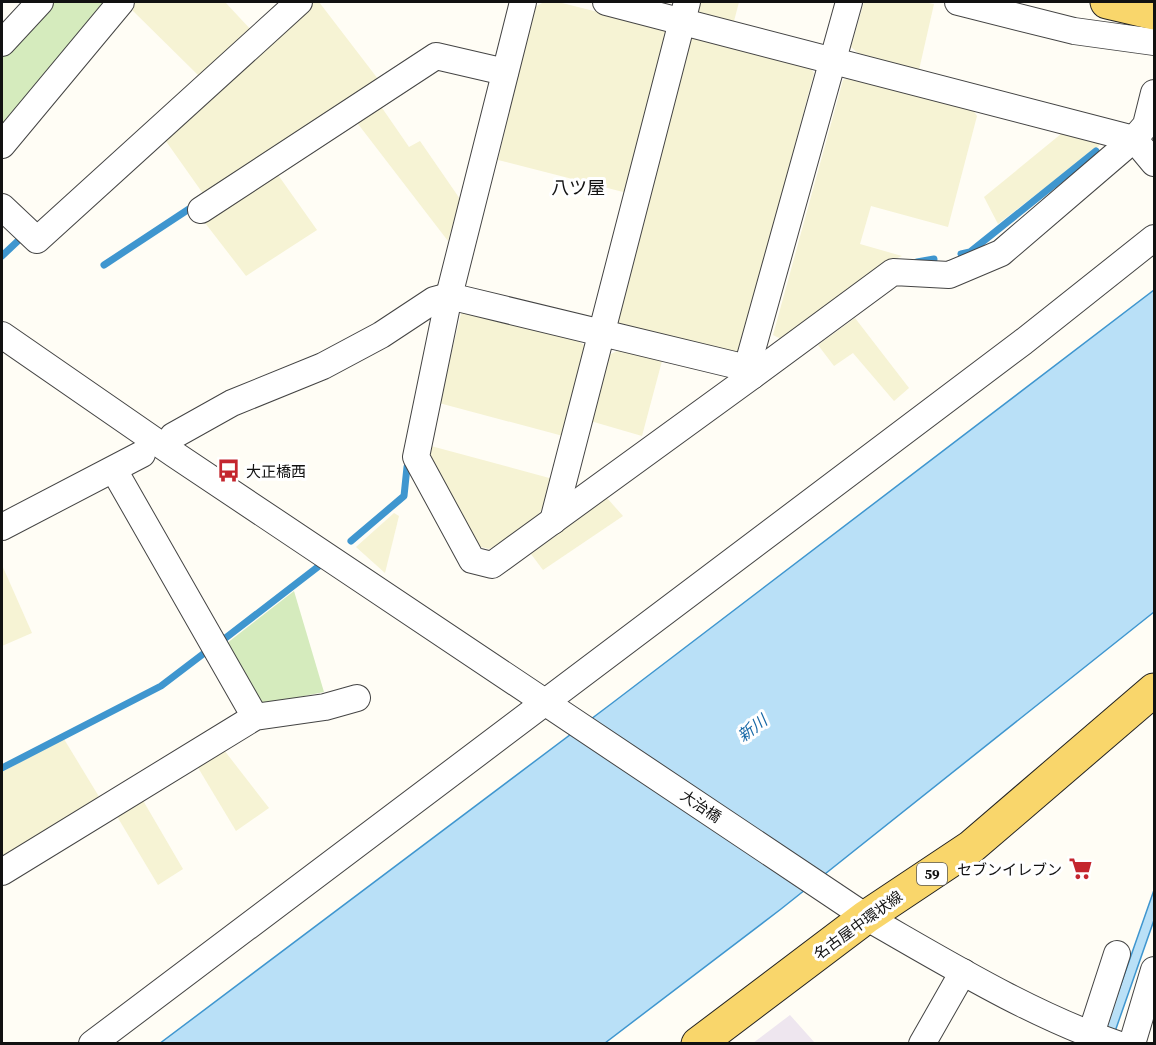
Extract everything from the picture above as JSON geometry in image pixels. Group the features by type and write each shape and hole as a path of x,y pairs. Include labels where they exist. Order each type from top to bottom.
{"main road":[{"path":"1107,2 1155,13"},
{"name":"名古屋中環状線","path":"698,1044 857,911 971,847 1155,690"}],"street":[{"path":"2,43 40,2"},
{"path":"2,146 121,2"},
{"path":"2,207 37,240 299,2"},
{"path":"523,2 449,296 416,457 472,560 492,565 750,372 893,272 949,275 1001,253 1145,128"},
{"path":"606,2 685,11 834,61 1145,128"},
{"path":"750,372 849,2"},
{"path":"958,2 1074,31 1155,42"},
{"path":"553,521 685,11"},
{"path":"201,210 436,56 506,72"},
{"path":"1155,93 1145,128 1155,163"},
{"path":"92,1044 551,705 1155,238"},
{"path":"173,445 237,413 245,397 323,366 381,335 434,300 449,296 750,372"},
{"name":"大治橋","path":"2,335 173,445 551,705 857,911 963,972 1102,1038"},
{"path":"2,527 142,454"},
{"path":"114,470 255,717"},
{"path":"2,872 255,717 326,707 357,698"},
{"path":"1102,1038 1118,954"},
{"path":"1132,1044 1155,970"},
{"path":"922,1044 963,972"}],"shaded area":[{"path":"130,2 225,2 252,31 200,77 127,5"},
{"path":"312,2 319,2 378,79 204,195 163,137"},
{"path":"544,2 558,2 666,29 671,37 627,193 498,160 533,8"},
{"path":"696,2 739,2 733,25 701,17 695,6"},
{"path":"864,2 934,4 919,70 858,53 851,47"},
{"path":"696,35 809,66 814,73 740,351 732,356 619,327 615,320 686,41"},
{"path":"854,77 971,107 977,116 948,227 871,206 860,244 902,256 886,263 781,339 773,335 843,80"},
{"path":"380,105 409,147 420,141 460,199 448,241 355,120"},
{"path":"1067,129 1099,137 1099,146 998,224 984,197"},
{"path":"276,172 317,230 246,276 202,219"},
{"path":"462,310 578,341 587,347 563,436 439,403"},
{"path":"855,318 909,388 894,401 853,353 834,366 818,345"},
{"path":"619,350 662,361 642,436 587,420 603,358"},
{"path":"431,446 553,479 548,499 539,514 497,545 489,549 477,546 426,454"},
{"path":"607,498 623,516 543,570 531,554"},
{"path":"394,513 399,516 385,573 356,547"},
{"path":"2,565 32,633 2,646"},
{"path":"64,739 101,800 2,862 2,772"},
{"path":"224,750 269,808 236,831 197,766"},
{"path":"141,797 183,869 158,885 115,813"},
{"path":"790,1015 815,1043 753,1043"}],"green space":[{"path":"48,2 107,2 2,129 2,56"},
{"path":"294,591 324,692 255,706 222,647"}],"water":[{"name":"新川","path":"1154,290 1154,612 781,909 605,1043 159,1044 611,704"},
{"path":"1154,890 1154,920 1111,1043 1100,1044"}],"waterway":[{"path":"961,254 970,252 1096,151"},
{"path":"104,265 192,207"},
{"path":"2,256 21,238"},
{"path":"917,262 934,259"},
{"path":"351,541 404,496 407,467"},
{"path":"219,643 319,566"},
{"path":"2,768 161,686 207,651"}],"place":[{"name":"大正橋西","path":"228,471"},
{"name":"セブンイレブン","path":"1080,869"}],"district":[{"name":"八ツ屋","path":"578,187"}]}
